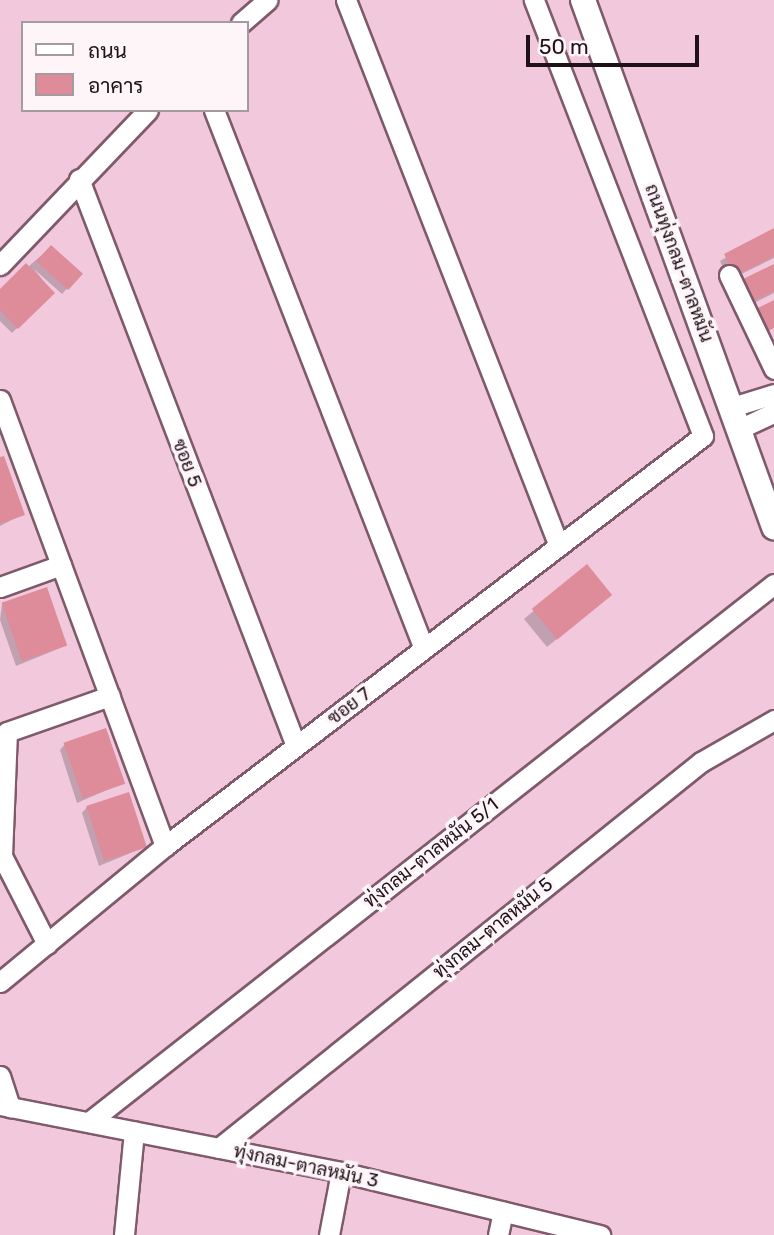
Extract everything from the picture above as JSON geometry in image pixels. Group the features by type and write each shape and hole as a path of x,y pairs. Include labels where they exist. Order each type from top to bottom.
{"street":[{"path":"243,21 267,0"},
{"path":"346,0 559,546"},
{"name":"ซอย 7","path":"0,982 165,846 703,436 534,0"},
{"name":"ถนนทุ่งกลม-ตาลหมัน","path":"583,0 774,527"},
{"path":"0,265 79,179 146,112"},
{"path":"215,112 424,649"},
{"name":"ซอย 5","path":"79,179 296,746"},
{"path":"729,275 774,369"},
{"path":"736,418 774,394"},
{"path":"0,400 6,435 61,565 165,846"},
{"path":"736,418 774,414"},
{"path":"0,587 61,565"},
{"name":"ทุ่งกลม-ตาลหมัน 5/1","path":"89,1122 774,584"},
{"path":"47,944 2,856 7,732 110,696"},
{"name":"ทุ่งกลม-ตาลหมัน 5","path":"219,1148 701,762 774,720"},
{"path":"0,1076 5,1106"},
{"name":"ทุ่งกลม-ตาลหมัน 3","path":"5,1106 341,1172 592,1234"},
{"path":"124,1235 134,1131"},
{"path":"329,1235 341,1172"},
{"path":"498,1235 503,1212"}],"building":[{"path":"774,228 774,256 735,276 724,254"},
{"path":"51,245 83,274 68,290 36,261"},
{"path":"26,263 55,293 18,329 0,310 0,289"},
{"path":"774,264 774,291 750,303 739,281"},
{"path":"774,300 774,328 766,332 754,310"},
{"path":"4,456 25,515 0,524 0,457"},
{"path":"587,564 612,595 557,640 532,609"},
{"path":"47,587 67,646 22,661 2,603"},
{"path":"106,728 125,784 83,798 63,743"},
{"path":"129,792 147,847 104,861 86,806"}]}
